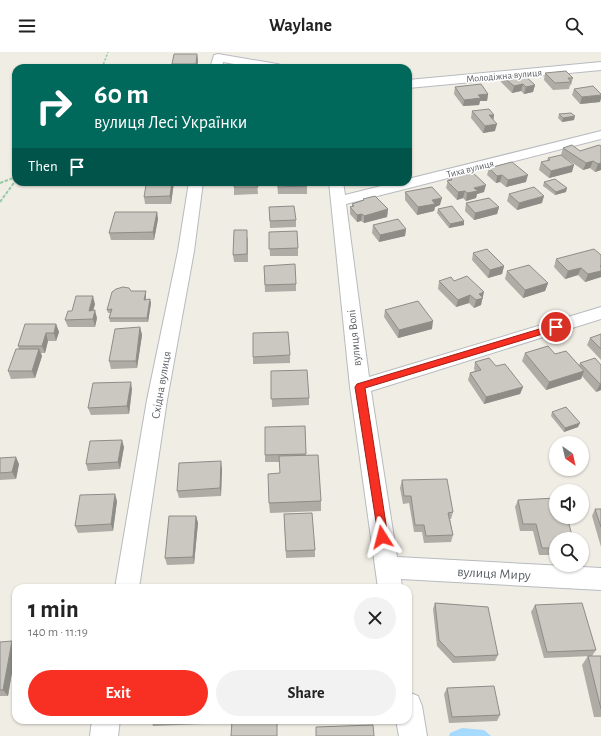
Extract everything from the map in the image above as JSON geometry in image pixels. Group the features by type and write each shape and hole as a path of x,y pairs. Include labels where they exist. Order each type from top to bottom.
{"street":[{"path":"217,63 229,64"},
{"name":"Молодіжна вулиця","path":"412,84 601,66"},
{"name":"Тиха вулиця","path":"412,183 601,135"},
{"name":"Східна вулиця","path":"128,584 157,400 186,251 195,186"},
{"name":"вулиця Волі","path":"337,186 360,387 388,578"},
{"name":"Тиха вулиця","path":"339,201 399,186"},
{"path":"360,387 601,313"},
{"name":"вулиця Миру","path":"388,578 601,579"},
{"path":"104,736 106,724"},
{"path":"410,724 412,736"}],"path":[{"path":"104,64 108,52"},
{"path":"0,183 12,179"},
{"path":"0,202 12,184"}],"water":[{"path":"462,728 484,730 491,736 449,736 450,733"}],"building":[{"path":"174,54 197,54 196,64 172,64"},
{"path":"566,71 573,78 568,78 571,82 555,83 545,73"},
{"path":"511,74 514,77 524,75 535,85 526,87 523,84 514,86 502,76"},
{"path":"481,84 488,94 478,95 481,98 464,100 455,87"},
{"path":"593,86 601,95 582,97 574,89"},
{"path":"489,109 494,115 489,115 497,124 485,126 472,111"},
{"path":"571,113 575,116 563,118 559,114"},
{"path":"572,145 580,151 599,145 601,146 601,163 598,164 593,161 586,163 563,148"},
{"path":"561,155 574,165 551,171 541,162 550,160 548,158"},
{"path":"512,162 528,175 508,180 502,175 497,176 489,168"},
{"path":"471,171 486,185 474,188 478,191 467,193 465,191 458,192 447,181 452,180 449,176"},
{"path":"555,179 567,188 556,192 544,182"},
{"path":"146,186 171,186 170,196 144,197"},
{"path":"258,186 258,187 234,187"},
{"path":"278,186 307,186 278,187"},
{"path":"432,187 442,198 432,200 435,204 418,207 405,192"},
{"path":"534,187 544,196 519,203 509,194"},
{"path":"375,196 388,209 364,216 362,214 357,215 350,207 354,206 352,204 364,200 363,199"},
{"path":"489,198 499,207 475,213 466,203"},
{"path":"294,206 296,220 270,221 269,207"},
{"path":"452,206 464,221 450,224 438,209"},
{"path":"115,212 157,212 153,232 109,233"},
{"path":"398,219 406,229 380,235 373,225"},
{"path":"234,230 247,230 247,254 233,255"},
{"path":"297,231 298,248 269,249 269,232"},
{"path":"487,249 504,266 490,270 473,253"},
{"path":"594,249 601,255 601,271 588,274 581,268 568,271 556,259"},
{"path":"295,264 296,284 265,285 264,266"},
{"path":"529,265 548,283 525,290 507,271"},
{"path":"467,276 484,292 479,294 483,298 476,300 470,295 458,300 439,281 451,277 454,281"},
{"path":"123,287 129,288 131,291 146,291 144,300 150,299 147,318 109,318 112,309 107,310 112,292"},
{"path":"76,296 93,296 89,311 95,310 93,319 65,320 68,311 72,311"},
{"path":"418,301 433,321 399,330 385,310"},
{"path":"25,324 56,324 54,333 46,333 42,346 18,346"},
{"path":"140,327 136,361 109,361 115,329"},
{"path":"288,332 290,355 253,357 253,333"},
{"path":"601,334 601,349 590,338"},
{"path":"548,346 555,354 566,351 584,371 549,382 525,353"},
{"path":"16,349 39,349 32,371 8,371"},
{"path":"489,358 496,366 505,364 523,387 486,397 470,373 481,370 475,362"},
{"path":"595,358 601,365 601,384 580,363"},
{"path":"307,370 309,398 271,399 271,371"},
{"path":"131,382 127,406 88,408 93,383"},
{"path":"566,407 580,423 565,428 552,412"},
{"path":"305,426 306,454 265,455 265,427"},
{"path":"122,440 118,462 86,464 90,441"},
{"path":"318,455 321,501 269,503 268,474 280,473 279,456"},
{"path":"16,457 12,472 0,473 0,458"},
{"path":"221,461 220,488 177,491 179,463"},
{"path":"447,479 453,512 448,513 453,535 426,536 424,525 415,525 411,496 404,496 402,480"},
{"path":"115,494 111,524 75,526 80,495"},
{"path":"549,498 549,524 569,524 571,532 549,532 549,548 542,548 536,524 523,524 518,500"},
{"path":"595,509 601,509 601,527"},
{"path":"312,513 315,550 286,551 284,514"},
{"path":"169,516 196,516 193,557 165,558"},
{"path":"435,603 488,607 498,655 455,657 439,640"},
{"path":"582,603 596,650 547,652 535,605"},
{"path":"12,641 3,690 0,690 0,642"},
{"path":"588,656 601,656 601,709"},
{"path":"494,686 500,715 452,717 447,688"},
{"path":"232,724 277,724 277,736 231,736"},
{"path":"373,725 374,736 316,736 316,727"}],"route":[{"path":"382,537 360,387 556,327"}]}
